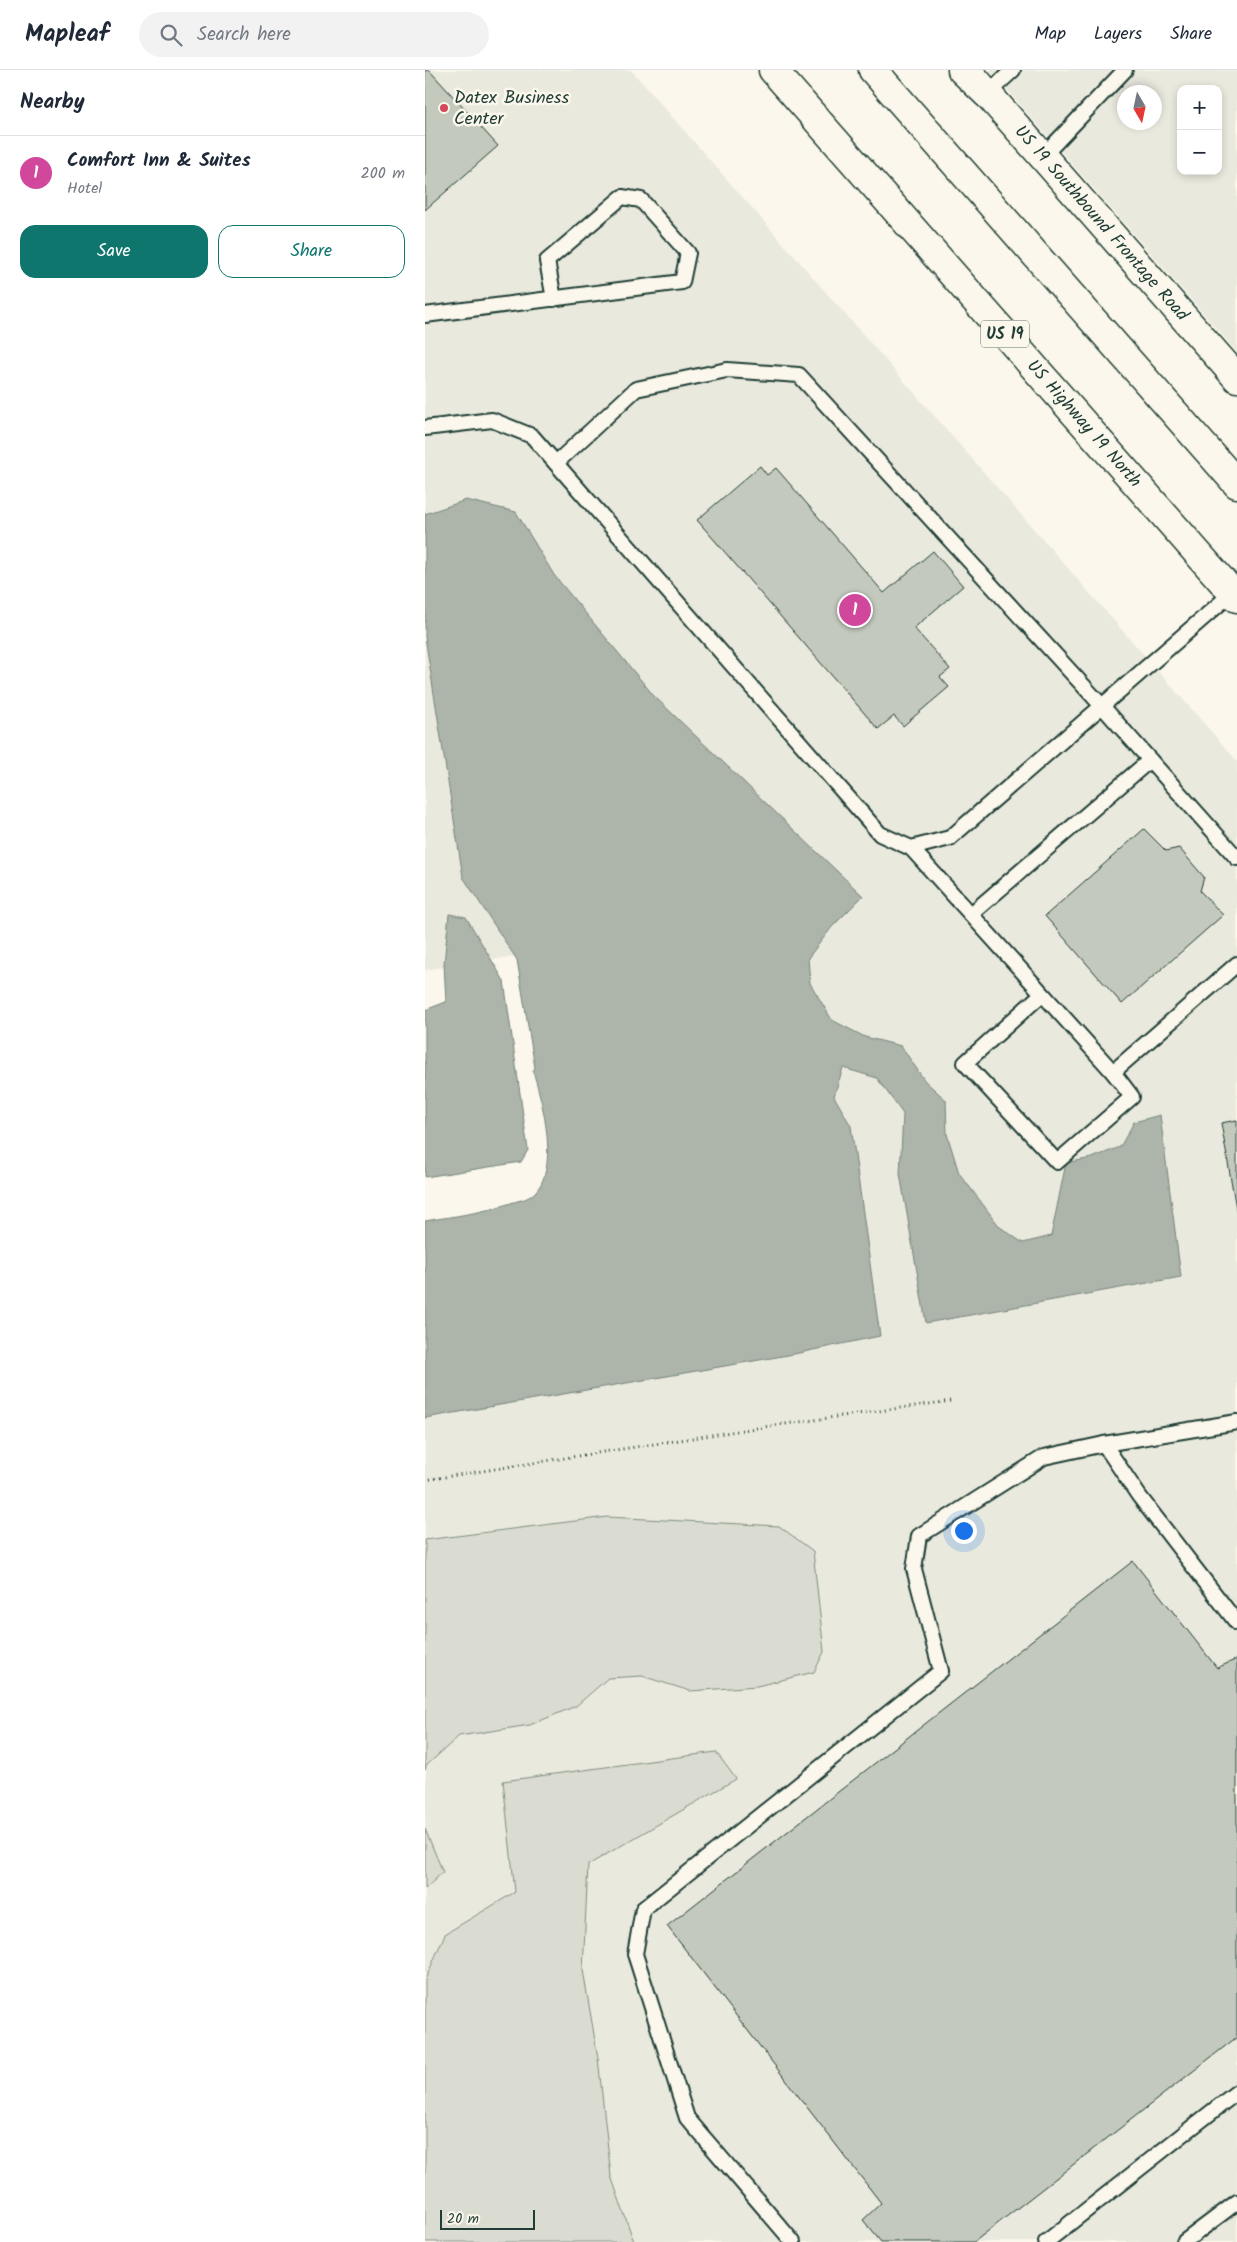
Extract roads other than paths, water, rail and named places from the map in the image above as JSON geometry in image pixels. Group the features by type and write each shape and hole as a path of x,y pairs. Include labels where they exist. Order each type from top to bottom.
{"main road":[{"name":"US Highway 19 North","path":"773,70 1235,595"},
{"path":"873,70 1237,484"},
{"path":"961,70 987,94"},
{"name":"US 19 Southbound Frontage Road","path":"967,70 1237,378"}],"lane":[{"path":"987,94 1013,70"},
{"path":"1042,157 1125,70"},
{"path":"425,315 682,282 688,253 641,200 622,197 547,261 555,298"},
{"path":"557,463 636,389 727,370 799,375 1102,706 1237,858"},
{"path":"425,428 492,420 532,436 880,834 911,848 1113,1072 1132,1097 1057,1162 965,1063 1042,994"},
{"path":"911,848 950,838 1102,706 1235,595"},
{"path":"971,914 1150,760"},
{"path":"1113,1072 1237,964"},
{"path":"793,2242 687,2118 635,1954 643,1909 941,1672 914,1568 919,1536 1044,1457 1105,1444 1237,1422"},
{"path":"1105,1444 1139,1496 1237,1623"},
{"path":"1046,2242 1237,2092"},
{"path":"1184,2242 1237,2202"}],"place":[{"name":"Datex Business Center","path":"444,108"},
{"name":"Comfort Inn & Suites","path":"855,610"}]}
